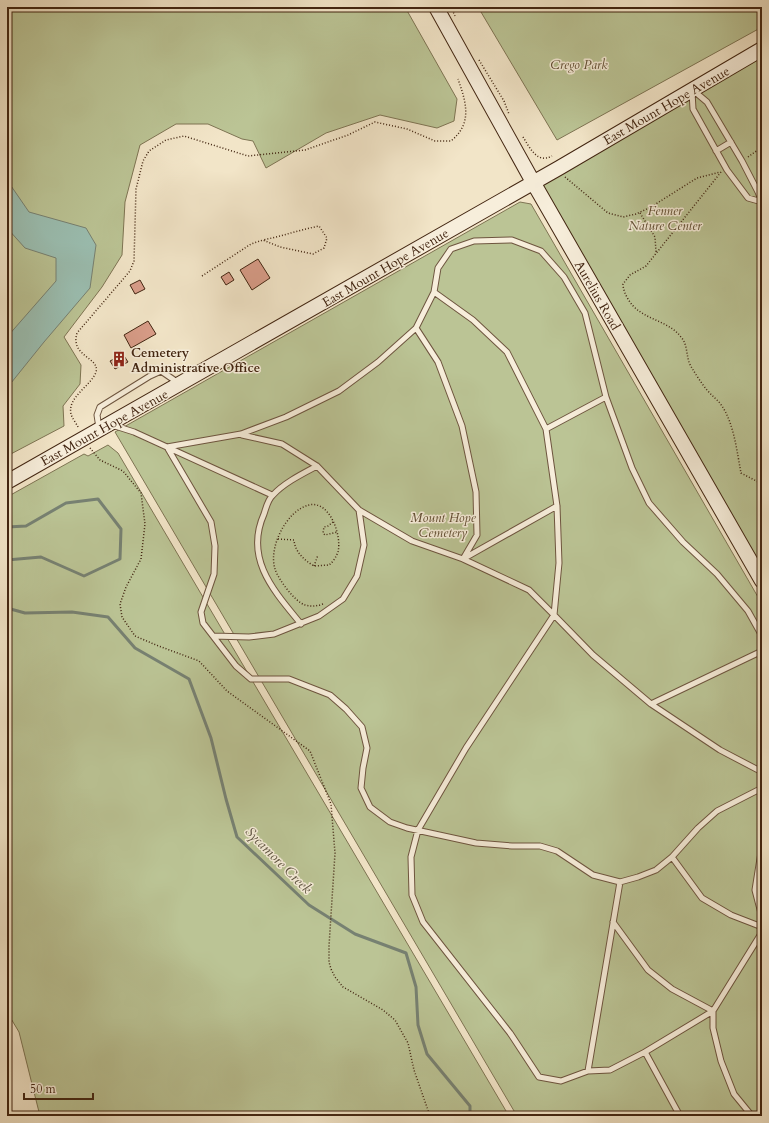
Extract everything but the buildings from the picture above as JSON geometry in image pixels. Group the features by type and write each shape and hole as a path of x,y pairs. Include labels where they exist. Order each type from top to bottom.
{"street":[{"name":"Aurelius Road","path":"436,7 533,182 762,581"},
{"name":"East Mount Hope Avenue","path":"7,482 533,182 762,49"}],"lane":[{"path":"691,89 708,102 731,142 762,202"},
{"path":"691,89 694,109 716,151 724,171 748,198 762,202"},
{"path":"716,151 731,142"},
{"path":"167,447 241,434 286,417 339,390 378,362 416,328 434,292 438,268 451,249 474,241 512,240 541,251 564,276 585,313 606,396 632,468 649,503 683,542 722,580 748,610 762,636"},
{"path":"434,292 473,320 508,352 546,429 557,506 559,563 554,615 466,748 418,830 411,857 412,895 422,922 510,1033 539,1077 561,1081 588,1071 610,1070 645,1052 713,1011 762,932"},
{"path":"416,328 438,362 462,426 476,492 477,535 464,559"},
{"path":"180,384 161,371 150,376 100,407 97,415 105,427 134,432 272,496"},
{"path":"546,429 606,396"},
{"path":"241,434 282,444 317,466 359,510 412,541 464,559 529,590 593,655 651,704 720,750 762,772"},
{"path":"167,447 212,522 215,546 214,574 202,612 203,623 236,666 251,679 289,679 330,695 362,726 367,748 363,768 362,788 370,807 390,822 407,828 476,842 512,846 540,846 557,851 593,875 620,882 656,870 672,857 698,828 717,811 762,788"},
{"path":"301,624 271,587 261,565 256,544 262,519 272,496 296,477 317,466"},
{"path":"464,559 557,506"},
{"path":"213,636 249,637 274,634 320,616 342,598 356,576 364,545 359,510"},
{"path":"651,704 762,651"},
{"path":"762,846 755,890 762,917"},
{"path":"672,857 702,898 731,916 762,927"},
{"path":"588,1071 620,882"},
{"path":"613,922 648,970 672,989 713,1011"},
{"path":"713,1011 712,1028 721,1060 734,1094 752,1116"},
{"path":"645,1052 680,1116"}],"path":[{"path":"451,7 457,20"},
{"path":"478,58 504,101 510,116"},
{"path":"78,427 71,413 73,400 87,386 96,372 96,366 78,350 76,344 77,333 130,272 134,261 136,190 143,161 149,151 166,140 184,136 248,156 305,150 348,135 376,122 407,130 435,141 451,141 457,137 461,130 466,113 466,105 458,79"},
{"path":"522,137 536,156 541,159 552,156"},
{"path":"565,177 608,213 623,217 640,213 651,208 697,178 724,171"},
{"path":"724,171 646,266 630,275 623,284 623,290 638,311 660,321 682,338 687,348 691,366 707,390 722,406 731,425 741,473 762,484"},
{"path":"640,213 656,237 655,254"},
{"path":"202,276 251,244 263,240 282,236 302,229 319,226 327,238 324,248 313,254 280,247 263,240"},
{"path":"89,446 100,460 123,471 141,493 145,524 141,559 126,587 120,604 122,617 135,636 199,661 227,691 310,751 331,804 335,854 331,894 329,946 329,962 331,970 334,977 343,987 384,1010 395,1020 408,1043 414,1070 430,1116"},
{"path":"278,539 294,540 294,544 300,555 314,566 329,565 338,552 339,541 333,522 326,510 321,505 316,503 307,505 292,513 284,525 278,539 273,552 275,569 284,585 296,599 304,605 315,606 342,598"},
{"path":"333,522 324,527 323,533 325,535 337,532"},
{"path":"314,566 318,556"}],"green space":[{"path":"7,7 405,7 457,99 454,121 437,128 380,115 326,133 266,168 253,141 242,139 208,124 176,124 140,145 125,202 122,255 102,287 64,337 81,365 80,384 63,406 64,426 7,456"},
{"name":"Crego Park","path":"478,7 762,7 762,27 557,140"},
{"name":"Fenner Nature Center","path":"762,51 762,581 533,182"},
{"name":"Mount Hope Cemetery","path":"520,202 531,204 762,604 762,1116 517,1116 115,432"},
{"path":"108,445 118,453 509,1116 40,1116 19,1032 7,1012 7,497 84,454 88,456"}],"water":[{"path":"7,180 29,212 86,228 96,245 90,288 7,388 7,337 56,281 56,258 25,248 7,228"}],"waterway":[{"name":"Sycamore Creek","path":"7,527 26,526 66,503 98,499 121,529 120,559 84,576 41,557 7,560"},
{"name":"Sycamore Creek","path":"7,608 25,613 72,612 108,617 135,648 189,679 211,738 237,837 309,905 355,934 406,953 416,987 418,1025 427,1054 470,1106 470,1116"}],"place":[{"name":"Cemetery Administrative Office","path":"119,359"}]}
